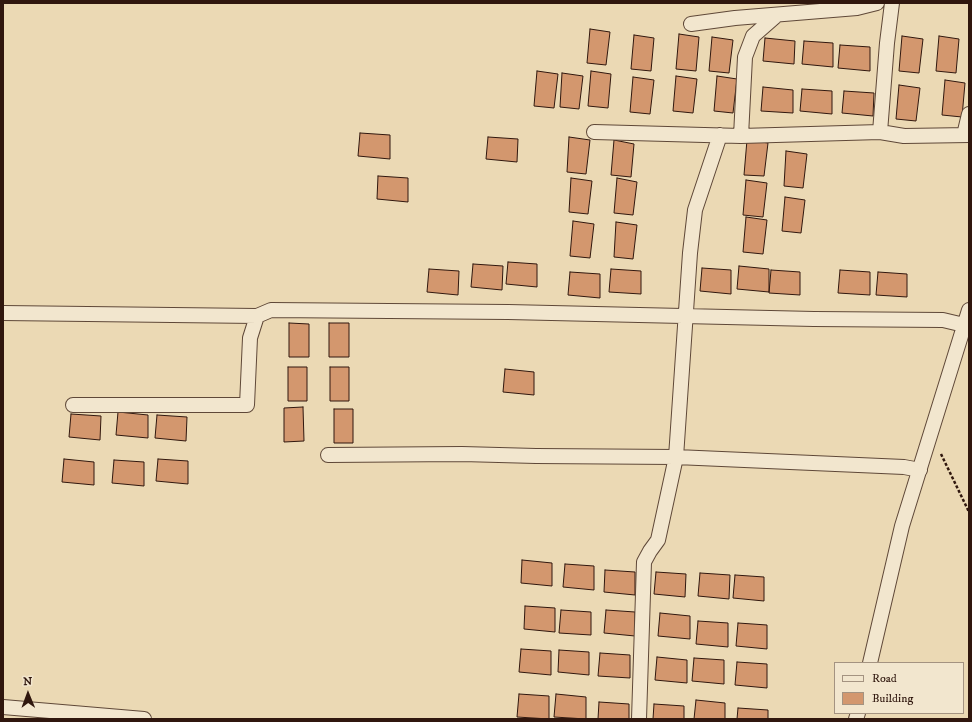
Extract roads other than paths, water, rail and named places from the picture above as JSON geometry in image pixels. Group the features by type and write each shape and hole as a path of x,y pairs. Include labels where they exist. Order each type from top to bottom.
{"street":[{"path":"691,24 728,18 857,8 877,3"},
{"path":"880,132 886,43 892,3"},
{"path":"741,136 745,57 753,36 777,15"},
{"path":"594,132 741,136 880,132 904,136 966,135 969,114"},
{"path":"639,719 644,562 658,540 676,457 690,253 695,210 720,135"},
{"path":"3,313 257,316 271,310 508,312 943,320 964,325"},
{"path":"870,662 902,526 969,310"},
{"path":"73,405 246,405 250,338 257,316"},
{"path":"328,455 462,454 676,457 904,467 920,470"},
{"path":"3,707 144,719"}]}
